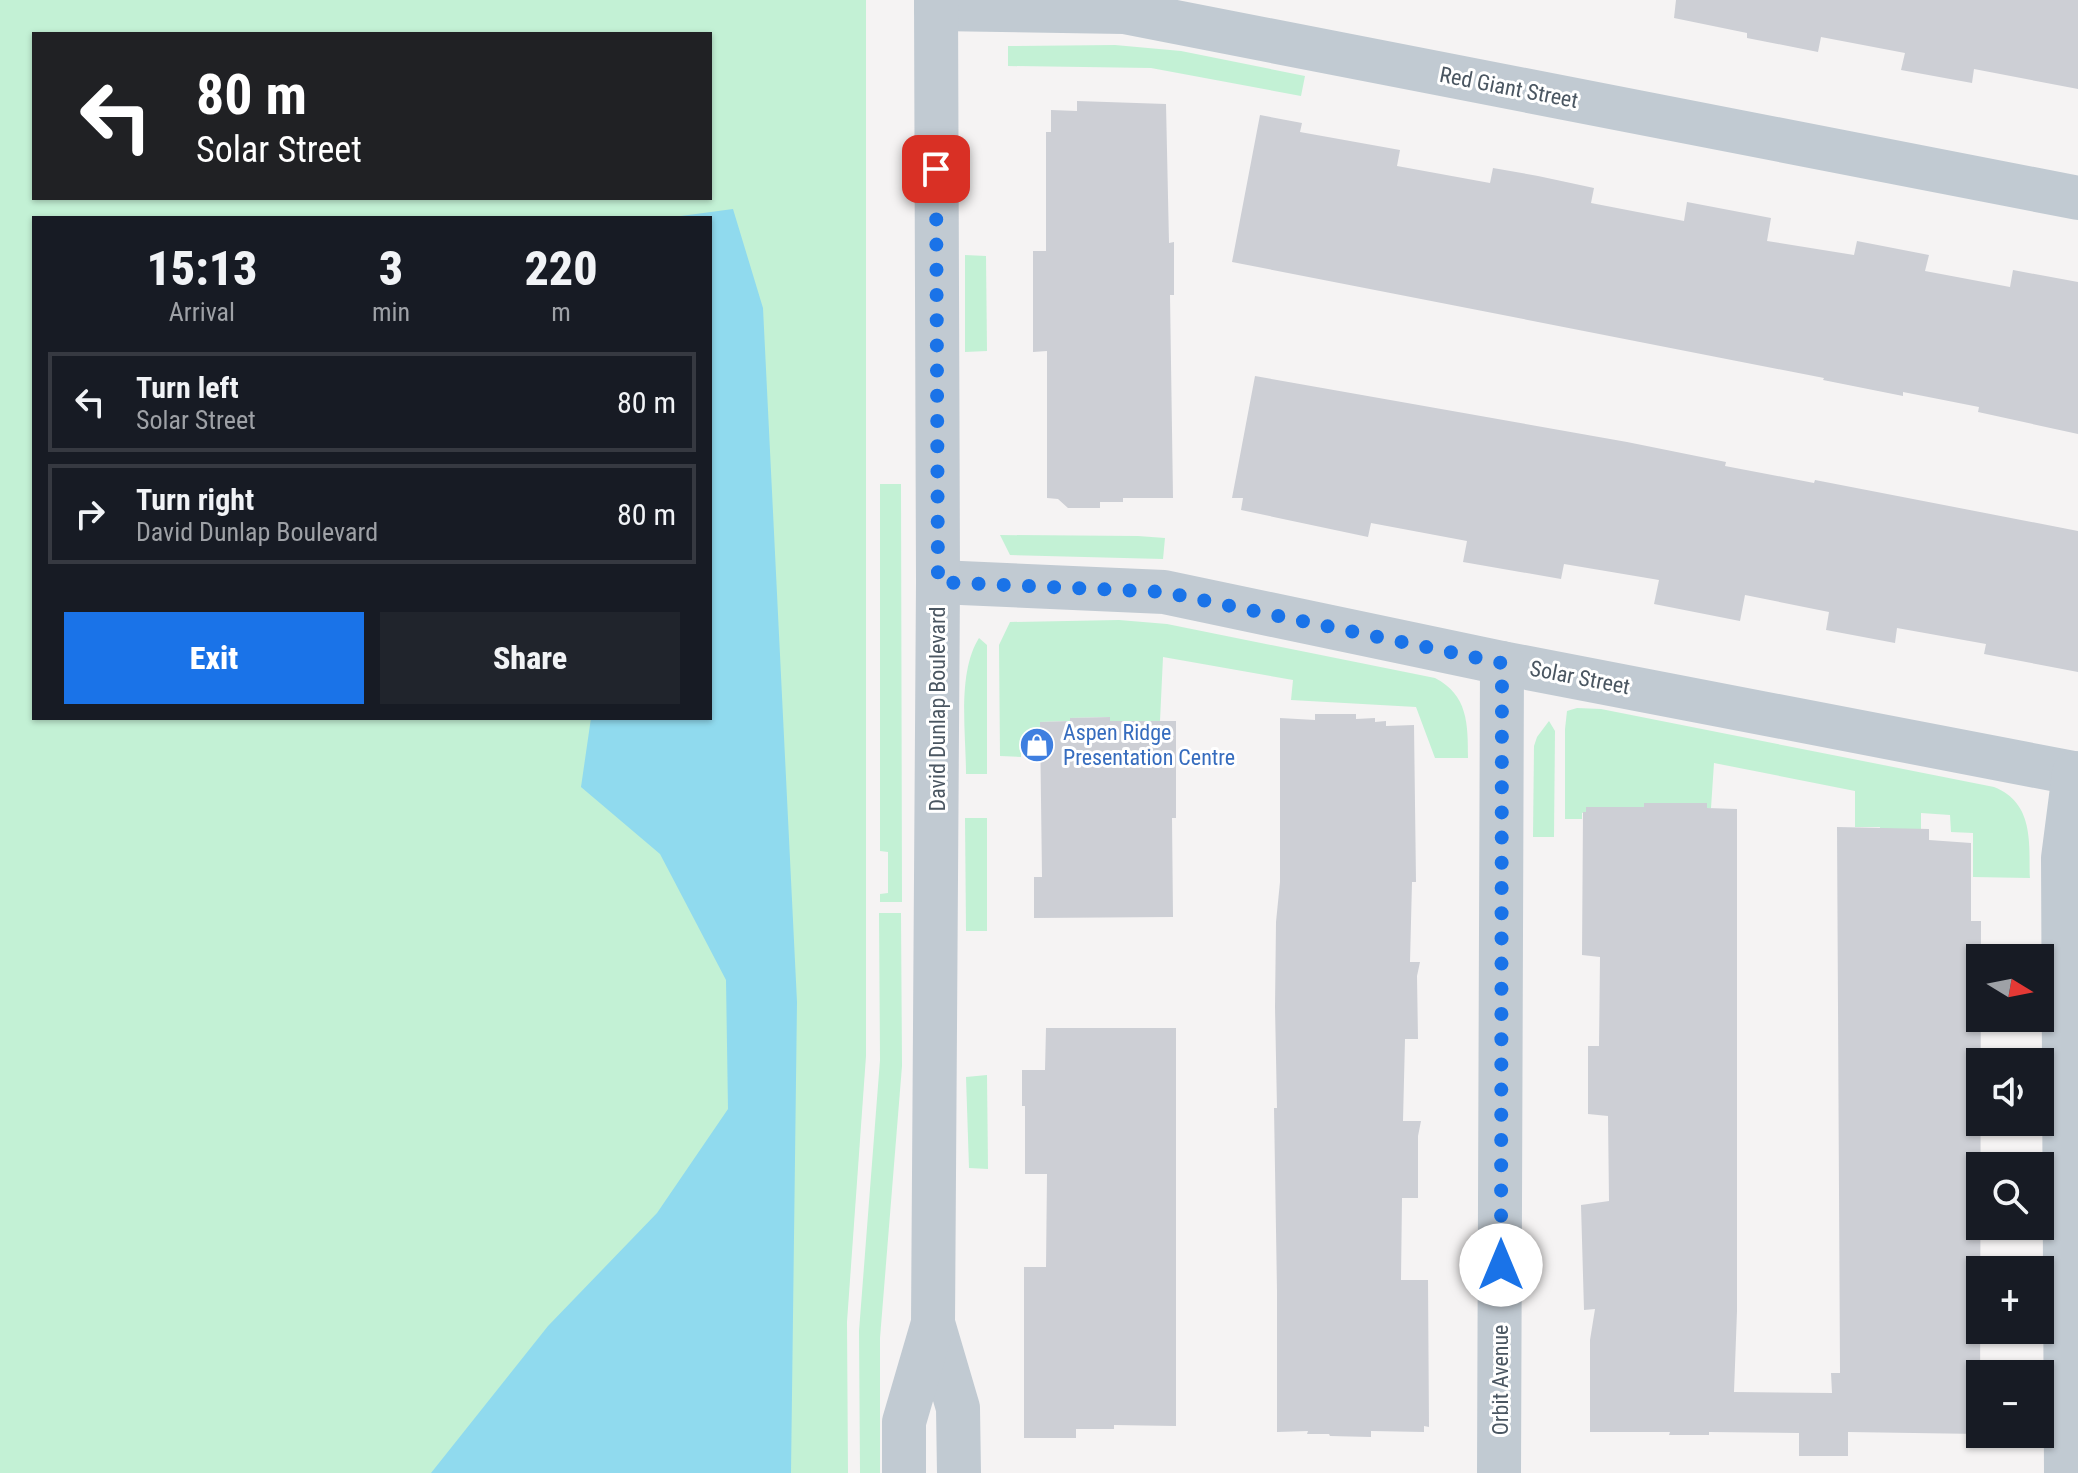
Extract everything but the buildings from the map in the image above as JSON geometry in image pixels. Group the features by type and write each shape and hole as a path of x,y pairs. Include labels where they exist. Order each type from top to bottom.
{"street":[{"name":"Red Giant Street","path":"936,5 1124,12 2078,198"},
{"name":"David Dunlap Boulevard","path":"904,1473 904,1422 933,1323 938,582 936,5"},
{"name":"Solar Street","path":"938,582 1164,592 1502,663 2076,773"},
{"name":"Orbit Avenue","path":"1499,1473 1502,663"},
{"path":"2066,1473 2063,858 2076,773"},
{"name":"David Dunlap Boulevard","path":"933,1323 958,1408 959,1473"}],"green space":[{"path":"0,0 866,0 866,1056 847,1322 848,1473 0,1473"},
{"path":"1115,45 1181,51 1305,76 1301,96 1151,68 1008,66 1008,46"},
{"path":"965,255 986,256 987,351 965,352"},
{"path":"880,484 901,484 902,902 880,902 880,894 888,893 888,852 880,851"},
{"path":"1000,535 1165,538 1163,559 1010,555"},
{"path":"1119,620 1167,624 1435,678 1446,685 1460,702 1466,722 1468,758 1435,758 1416,707 1291,700 1293,680 1163,657 1160,721 1110,721 1109,717 1040,722 1040,744 1021,745 1021,757 1000,756 999,645 1010,622"},
{"path":"979,638 987,645 987,774 966,774 965,686 972,652"},
{"path":"1577,708 1601,709 1994,787 2007,794 2023,813 2029,838 2030,878 1973,877 1973,833 1951,832 1950,815 1921,813 1921,829 1880,832 1880,827 1855,827 1855,791 1714,763 1711,808 1707,808 1707,803 1586,807 1582,819 1565,819 1565,729 1567,711"},
{"path":"1549,721 1555,731 1554,837 1533,837 1534,746"},
{"path":"965,818 987,818 987,931 966,931"},
{"path":"879,913 901,913 902,1066 880,1338 880,1473 860,1473 859,1331 880,1060"},
{"path":"987,1075 988,1169 969,1168 966,1077"}],"water":[{"path":"733,209 763,308 797,1002 791,1473 431,1473 548,1326 657,1213 728,1109 726,980 660,854 581,787 591,720 712,720 712,216 681,216"}],"place":[{"name":"Aspen Ridge Presentation Centre","path":"1037,745"}],"route":[{"path":"936,169 938,582 1164,592 1502,663 1501,1265"}]}
